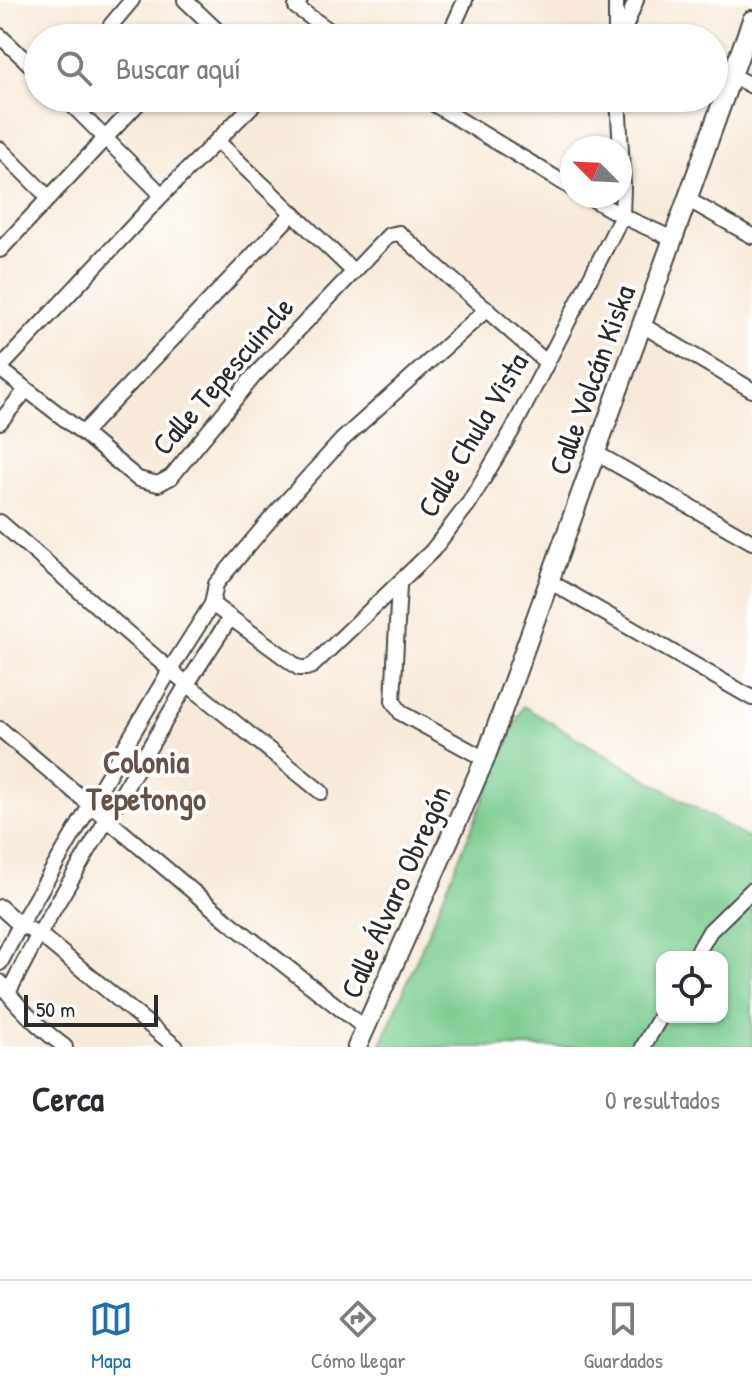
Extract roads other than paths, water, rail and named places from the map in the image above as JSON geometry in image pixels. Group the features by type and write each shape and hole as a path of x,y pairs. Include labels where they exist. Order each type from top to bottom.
{"street":[{"path":"112,24 132,0"},
{"path":"185,0 212,24"},
{"path":"454,24 465,0"},
{"path":"616,0 618,24"},
{"path":"625,24 636,0"},
{"path":"298,4 323,24"},
{"name":"Calle Volcán Kiska","path":"728,83 752,20"},
{"path":"0,36 24,59"},
{"path":"731,75 752,86"},
{"path":"79,112 162,195"},
{"path":"0,250 129,112"},
{"path":"0,368 162,195 246,112"},
{"path":"447,112 560,181"},
{"path":"619,112 622,216"},
{"name":"Calle Volcán Kiska","path":"485,759 718,112"},
{"path":"217,141 353,271"},
{"path":"0,149 49,198"},
{"path":"687,199 752,236"},
{"path":"608,208 673,239"},
{"path":"83,433 293,213"},
{"name":"Calle Chula Vista","path":"212,604 299,668 306,668 312,666 399,585 432,551 469,503 513,429 622,216"},
{"name":"Calle Tepescuincle","path":"0,368 138,479 158,484 171,477 253,377 389,235 399,233 487,309"},
{"path":"0,963 170,670 212,604 216,584 342,440 487,309 547,363"},
{"path":"642,325 752,390"},
{"path":"0,422 26,390"},
{"path":"596,453 752,542"},
{"path":"0,522 170,670 321,792"},
{"path":"549,581 752,698"},
{"path":"399,585 393,701 401,713 485,759"},
{"path":"65,1047 47,1034 4,988 230,618"},
{"path":"0,729 228,921 365,1028"},
{"name":"Calle Álvaro Obregón","path":"357,1047 485,759"},
{"path":"698,951 710,931 752,890"},
{"path":"0,907 20,925 39,934 176,1047"},
{"path":"643,1047 657,1023"}],"district":[{"name":"Colonia Tepetongo","path":"146,780"}]}
